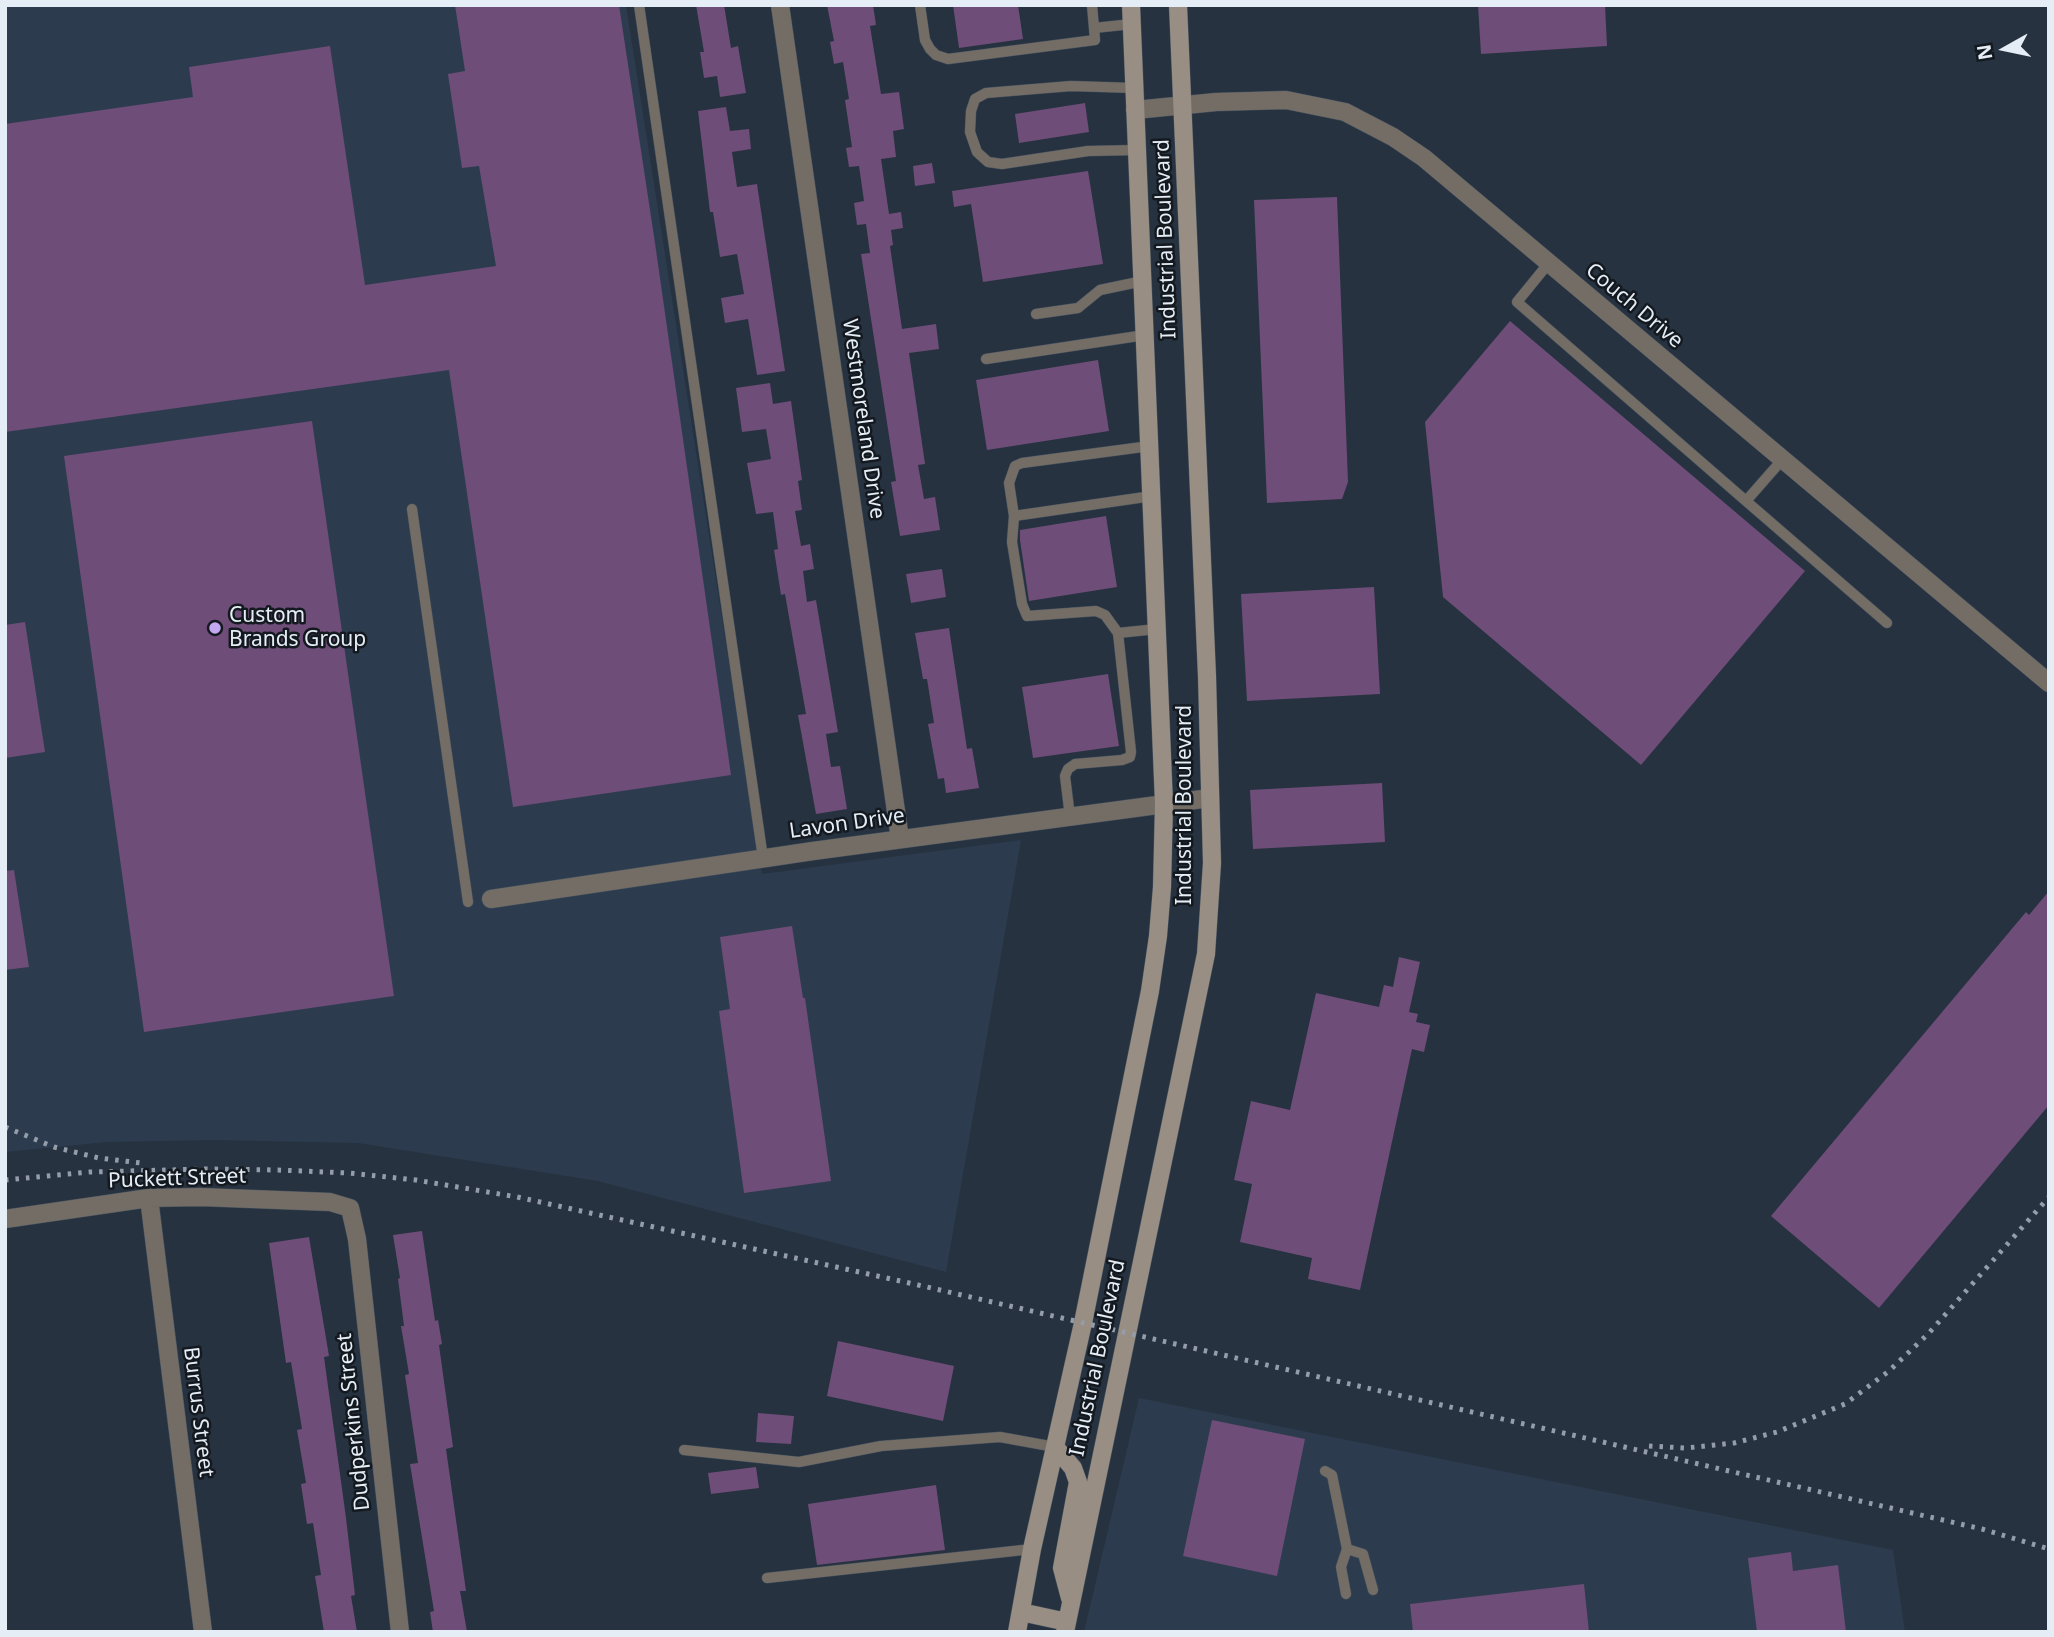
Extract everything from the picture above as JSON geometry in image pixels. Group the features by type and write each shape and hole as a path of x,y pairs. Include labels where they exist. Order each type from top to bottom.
{"main road":[{"name":"Industrial Boulevard","path":"1017,1632 1032,1549 1083,1323 1150,990 1163,887 1164,804 1131,5"},
{"name":"Industrial Boulevard","path":"1066,1627 1206,954 1212,863 1207,662 1178,5"},
{"path":"1055,1447 1077,1476 1077,1490 1062,1568 1071,1602"},
{"path":"1021,1612 1066,1627"}],"street":[{"name":"Westmoreland Drive","path":"780,5 900,839"},
{"name":"Couch Drive","path":"1135,110 1286,100 1324,106 1360,118 1394,137 1423,158 2049,683"},
{"name":"Lavon Drive","path":"491,899 764,858 1210,797"},
{"name":"Puckett Street","path":"5,1219 149,1198 200,1197 330,1202 350,1208"},
{"name":"Burrus Street","path":"149,1198 203,1632"},
{"name":"Dudperkins Street","path":"350,1208 357,1239 400,1632"}],"lane":[{"path":"639,5 764,858"},
{"path":"920,5 925,40 936,55 948,59 1095,40 1092,5"},
{"path":"1094,28 1132,24"},
{"path":"1134,88 1059,87 986,93 975,99 971,111 970,132 977,152 988,162 1002,164 1088,150 1136,150"},
{"path":"1548,264 1517,302 1887,623"},
{"path":"1036,314 1078,307 1100,290 1143,281"},
{"path":"986,359 1145,335"},
{"path":"1070,817 1065,776 1068,769 1075,764 1130,757 1118,633 1105,615 1096,611 1027,616 1022,604 1012,542 1014,516 1009,483 1011,473 1015,466 1022,463 1150,446"},
{"path":"1746,501 1782,460"},
{"path":"1014,516 1152,496"},
{"path":"412,509 468,902"},
{"path":"1118,633 1157,629"},
{"path":"684,1450 799,1462 881,1446 1000,1437 1055,1447"},
{"path":"1325,1471 1332,1475 1346,1549 1341,1567 1346,1594"},
{"path":"767,1578 1032,1549"},
{"path":"1346,1549 1363,1554 1373,1590"}],"shaded area":[{"path":"5,5 626,5 762,874 1021,840 946,1272 598,1181 358,1143 216,1140 107,1142 5,1152"},
{"path":"1139,1398 1893,1550 1905,1632 1084,1632"}],"building":[{"path":"455,5 619,5 731,775 513,807 449,370 5,432 5,124 193,97 189,67 330,46 365,285 496,266 479,166 462,168 448,74 465,71"},
{"path":"696,5 724,5 731,48 738,46 746,93 720,97 717,76 704,78 700,52 704,52"},
{"path":"827,5 873,5 876,25 870,26 881,94 899,92 904,129 893,131 896,157 881,159 889,214 901,212 903,228 891,230 893,245 890,246 902,329 936,324 939,349 909,353 925,464 918,465 924,499 935,497 940,530 900,536 891,482 896,481 861,254 870,253 866,224 857,225 854,203 864,201 859,166 849,167 846,148 852,147 845,100 849,99 843,62 834,64 830,42 834,41"},
{"path":"953,5 1018,5 1023,39 959,48"},
{"path":"1478,5 1605,5 1607,46 1481,54"},
{"path":"1085,103 1089,132 1019,143 1015,114"},
{"path":"726,107 730,131 749,129 751,149 732,152 737,187 757,184 785,371 757,375 748,319 725,323 721,298 744,294 737,254 720,257 713,212 710,212 698,111"},
{"path":"932,163 935,183 915,186 913,166"},
{"path":"1088,171 1103,264 983,282 971,204 954,207 952,191"},
{"path":"1337,197 1348,482 1342,499 1267,503 1254,200"},
{"path":"1510,321 1805,571 1641,765 1443,597 1425,422"},
{"path":"1098,360 1109,431 987,450 976,380"},
{"path":"770,383 773,404 791,401 802,480 798,481 802,510 795,511 801,546 810,544 814,569 803,571 807,602 816,600 838,732 826,734 831,767 840,766 847,809 816,814 798,715 806,714 785,594 781,595 774,550 778,549 773,512 756,514 747,463 771,459 766,429 742,432 736,388"},
{"name":"Custom Brands Group","path":"312,421 394,996 144,1032 64,456"},
{"path":"1106,516 1117,587 1029,601 1020,530"},
{"path":"942,569 946,597 911,603 906,574"},
{"path":"1374,587 1380,694 1247,701 1241,594"},
{"path":"25,622 45,752 5,758 5,625"},
{"path":"949,628 967,749 972,748 979,788 946,793 944,778 938,779 928,724 934,723 927,679 923,679 915,633"},
{"path":"1108,674 1119,746 1033,758 1022,687"},
{"path":"1382,783 1385,842 1253,849 1250,790"},
{"path":"14,870 29,967 5,970 5,871"},
{"path":"2049,891 2049,1105 1879,1308 1771,1216 2026,912 2029,915"},
{"path":"792,926 831,1181 744,1193 719,1011 730,1009 720,937"},
{"path":"1399,957 1420,962 1409,1012 1418,1014 1416,1022 1430,1025 1424,1052 1412,1049 1360,1290 1308,1279 1312,1258 1240,1242 1252,1184 1234,1180 1251,1101 1290,1110 1316,993 1379,1007 1384,985 1393,987"},
{"path":"422,1231 435,1321 438,1320 442,1344 439,1345 453,1447 446,1449 466,1591 460,1591 467,1632 433,1632 430,1612 434,1611 410,1464 418,1463 405,1375 409,1374 401,1326 404,1326 400,1278 393,1235"},
{"path":"309,1237 329,1356 324,1357 346,1518 355,1595 351,1596 357,1632 324,1632 315,1576 321,1575 313,1523 307,1524 301,1484 306,1483 297,1430 302,1429 291,1362 286,1363 269,1243"},
{"path":"838,1341 954,1366 943,1421 827,1396"},
{"path":"758,1413 794,1416 791,1444 756,1442"},
{"path":"1212,1420 1305,1439 1277,1576 1183,1556"},
{"path":"756,1467 759,1488 711,1494 708,1473"},
{"path":"936,1485 945,1550 817,1565 808,1504"},
{"path":"1791,1552 1793,1571 1838,1565 1846,1632 1757,1632 1748,1558"},
{"path":"1584,1584 1589,1632 1413,1632 1410,1604"}],"railway":[{"path":"5,1127 54,1147 99,1158 141,1163"},
{"path":"5,1180 90,1172 278,1170 349,1173 416,1180 517,1197 905,1282 1982,1529 2049,1549"},
{"path":"1649,1446 1686,1448 1734,1443 1777,1432 1845,1404 1889,1371 1929,1333 2049,1197"}],"place":[{"name":"Custom Brands Group","path":"215,628"}]}
